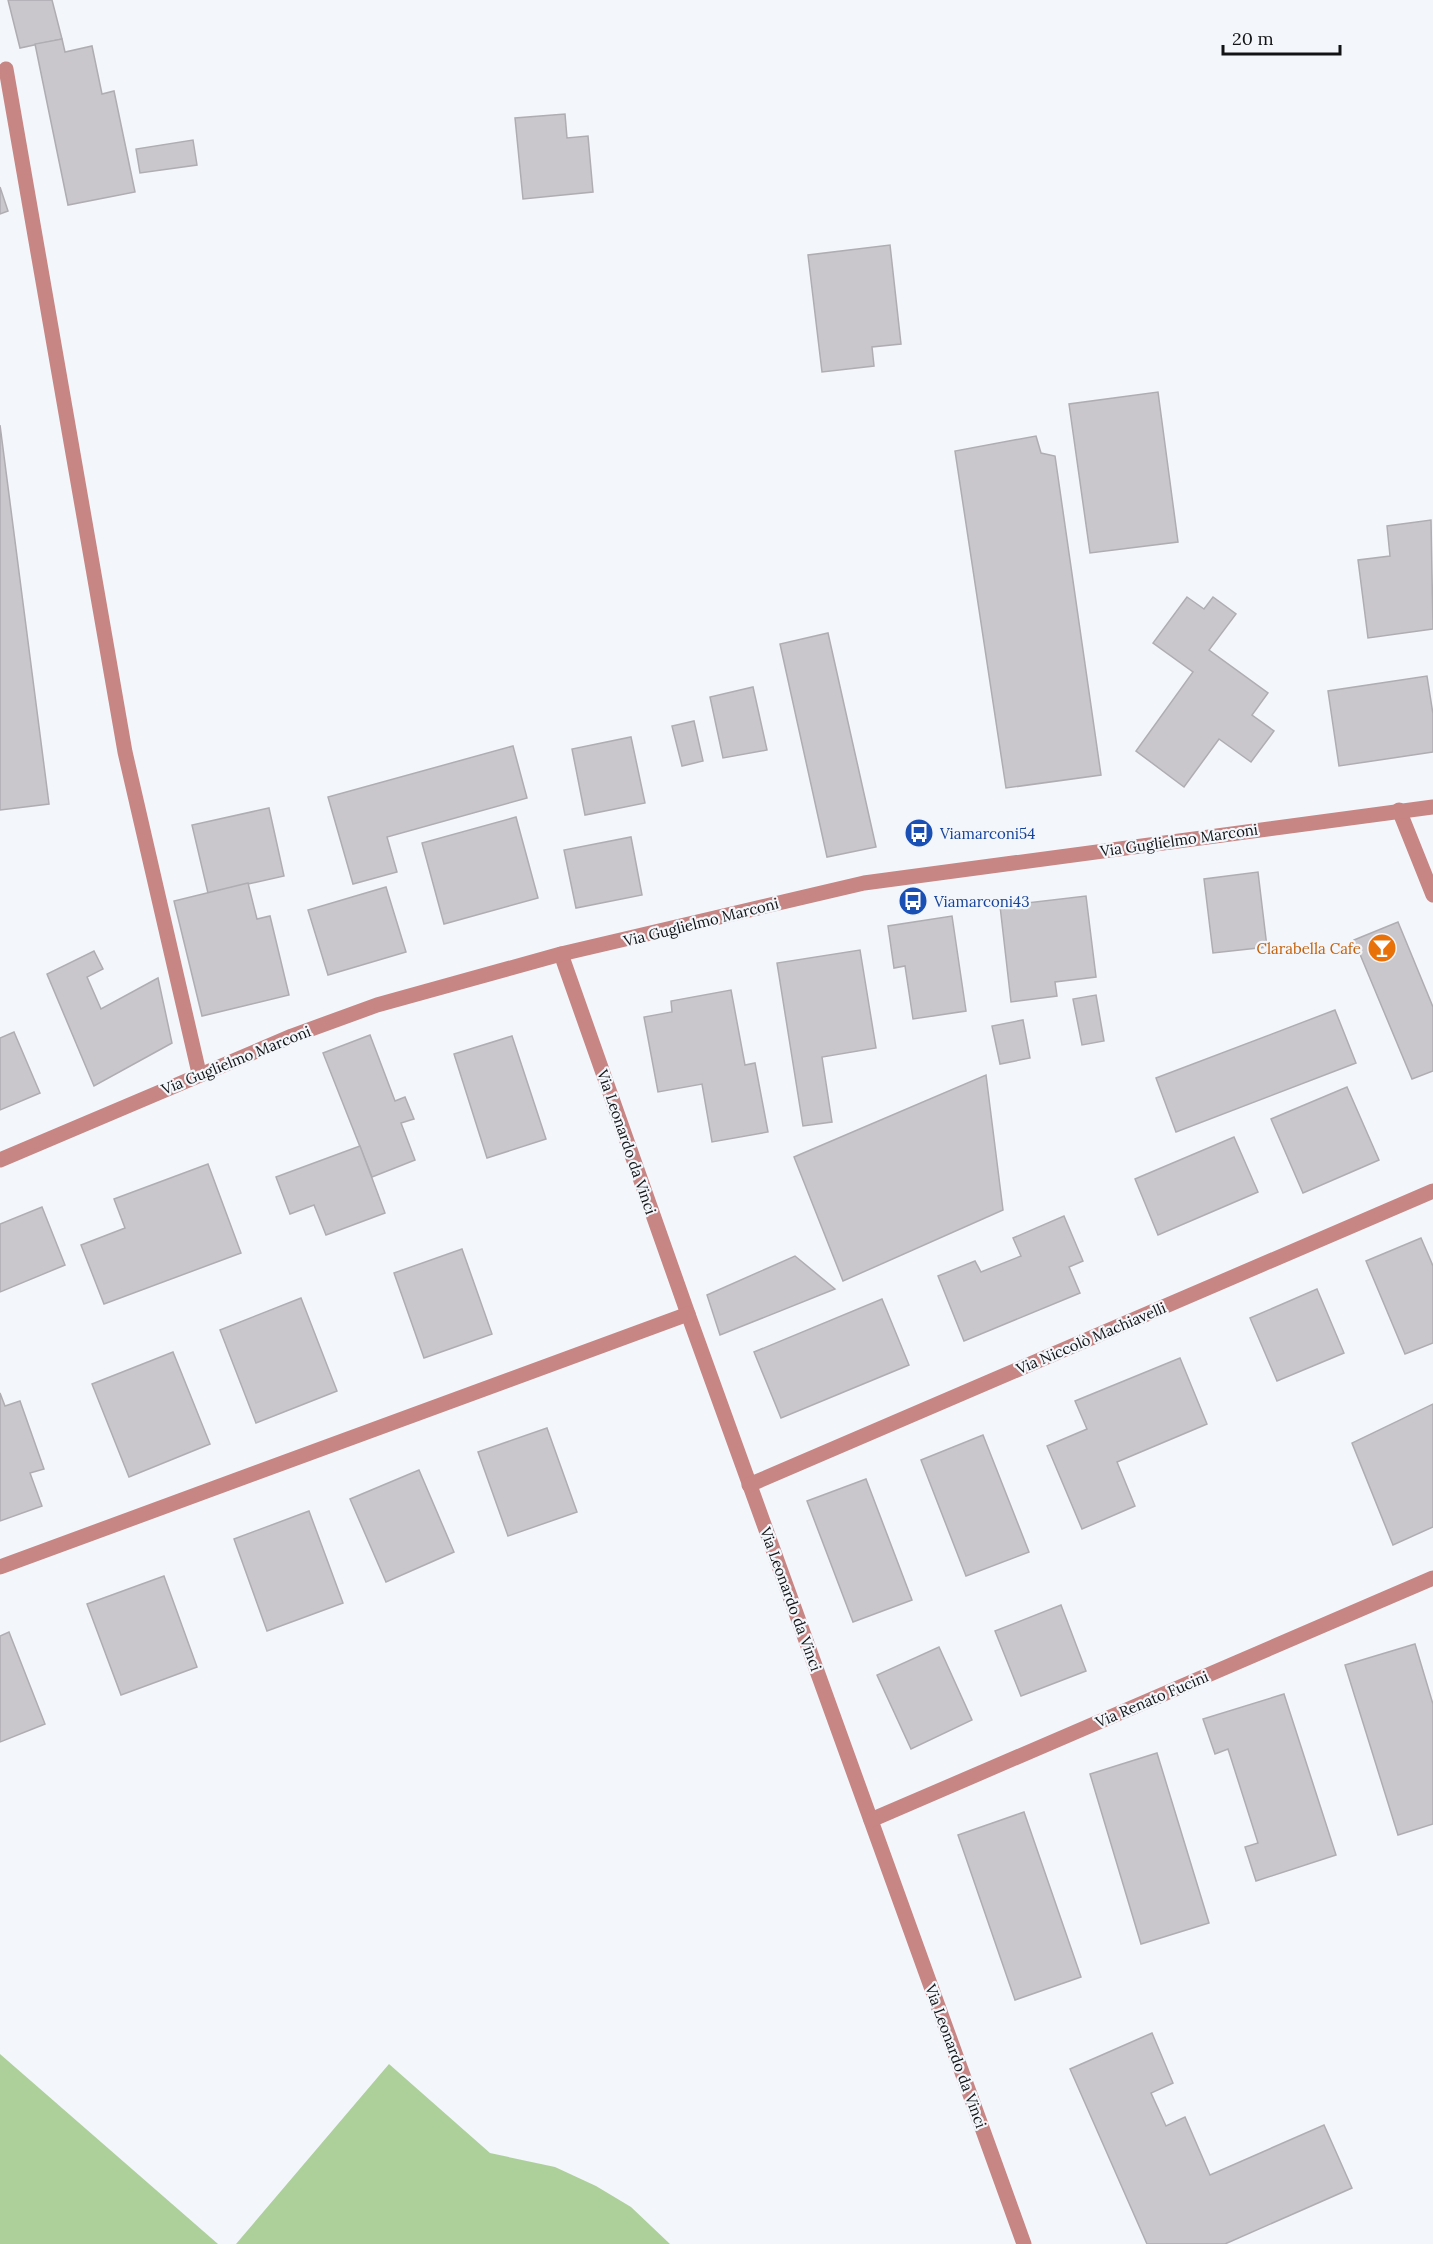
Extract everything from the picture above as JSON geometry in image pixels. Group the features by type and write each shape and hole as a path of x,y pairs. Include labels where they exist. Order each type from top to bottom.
{"street":[{"path":"6,69 126,752 199,1073"},
{"name":"Via Guglielmo Marconi","path":"0,1160 199,1073 377,1005 561,954 864,883 1433,807"},
{"path":"1399,810 1433,895"},
{"name":"Via Leonardo da Vinci","path":"561,954 749,1485 1024,2244"},
{"name":"Via Niccolò Machiavelli","path":"749,1485 1433,1191"},
{"path":"0,1567 688,1314"},
{"name":"Via Renato Fucini","path":"871,1820 1433,1578"}],"green space":[{"path":"0,2054 218,2244 0,2244"},
{"path":"389,2064 490,2153 555,2167 596,2186 631,2207 670,2244 236,2244"}],"building":[{"path":"8,0 52,0 62,39 20,48"},
{"path":"62,39 65,52 92,46 102,94 114,91 135,192 68,205 35,44"},
{"path":"565,114 567,138 588,136 593,192 523,199 515,118"},
{"path":"193,140 197,165 140,173 136,149"},
{"path":"0,187 8,211 0,214"},
{"path":"890,245 901,344 872,347 874,366 822,372 808,255"},
{"path":"1158,392 1178,542 1090,553 1069,404"},
{"path":"0,425 49,804 0,810"},
{"path":"1036,436 1041,453 1055,456 1101,775 1006,788 955,451"},
{"path":"1431,520 1433,629 1368,638 1358,560 1390,556 1387,526"},
{"path":"1187,597 1204,609 1213,597 1236,614 1209,650 1268,693 1252,715 1274,731 1251,762 1219,739 1184,787 1136,751 1193,672 1153,643"},
{"path":"828,633 876,847 827,857 780,644"},
{"path":"1427,676 1433,714 1433,752 1339,766 1328,691"},
{"path":"753,687 767,750 723,758 710,697"},
{"path":"694,721 703,761 682,766 672,726"},
{"path":"631,737 645,803 585,815 572,749"},
{"path":"513,746 527,798 387,837 397,872 353,884 328,797"},
{"path":"269,808 284,876 208,893 192,825"},
{"path":"516,817 538,898 444,924 422,843"},
{"path":"631,837 642,895 576,908 564,850"},
{"path":"1258,872 1267,947 1213,953 1204,879"},
{"path":"248,883 257,919 270,916 289,995 202,1016 174,901"},
{"path":"386,887 406,952 328,975 308,910"},
{"path":"1086,896 1096,977 1055,982 1057,996 1011,1002 1000,906"},
{"path":"952,916 966,1011 913,1019 905,966 894,968 888,926"},
{"path":"1398,922 1433,1007 1433,1071 1412,1079 1354,940"},
{"path":"860,950 876,1048 822,1057 832,1122 803,1126 777,963"},
{"path":"94,951 103,969 87,977 101,1009 158,978 172,1043 94,1086 47,974"},
{"path":"731,990 745,1065 755,1063 768,1132 712,1142 702,1084 658,1092 644,1017 672,1012 671,1001"},
{"path":"1096,995 1104,1041 1082,1045 1073,999"},
{"path":"1335,1010 1356,1063 1176,1132 1156,1078"},
{"path":"1023,1020 1030,1058 1000,1064 992,1026"},
{"path":"14,1032 40,1093 0,1110 0,1038"},
{"path":"370,1035 395,1101 405,1097 414,1119 401,1123 415,1160 372,1177 323,1053"},
{"path":"512,1036 546,1139 487,1158 454,1054"},
{"path":"986,1075 1003,1210 843,1281 794,1157"},
{"path":"1347,1087 1379,1160 1303,1193 1271,1119"},
{"path":"1234,1137 1258,1192 1158,1235 1135,1179"},
{"path":"360,1146 385,1213 326,1235 314,1205 290,1214 276,1177"},
{"path":"208,1164 241,1253 104,1304 81,1245 125,1228 114,1199"},
{"path":"42,1207 65,1265 0,1292 0,1224"},
{"path":"1064,1216 1083,1261 1069,1267 1080,1293 964,1341 938,1276 975,1261 981,1272 1021,1256 1013,1238"},
{"path":"1421,1238 1433,1266 1433,1343 1405,1354 1366,1261"},
{"path":"462,1249 492,1334 424,1358 394,1273"},
{"path":"795,1256 835,1289 720,1335 707,1295"},
{"path":"1317,1289 1344,1353 1277,1381 1250,1318"},
{"path":"301,1298 337,1391 256,1423 220,1330"},
{"path":"882,1299 909,1365 781,1418 754,1352"},
{"path":"173,1352 210,1444 129,1477 92,1384"},
{"path":"1180,1358 1207,1424 1117,1462 1135,1506 1082,1529 1047,1446 1087,1429 1075,1401"},
{"path":"0,1393 5,1406 20,1401 44,1469 30,1473 42,1506 0,1521"},
{"path":"1433,1404 1433,1527 1393,1545 1352,1443"},
{"path":"547,1428 577,1512 508,1536 478,1452"},
{"path":"983,1435 1029,1552 966,1576 921,1460"},
{"path":"419,1470 454,1552 386,1582 350,1499"},
{"path":"866,1479 912,1600 853,1622 807,1501"},
{"path":"309,1511 343,1603 267,1631 234,1539"},
{"path":"164,1576 197,1667 121,1695 87,1604"},
{"path":"1061,1605 1086,1671 1021,1696 995,1631"},
{"path":"9,1632 45,1724 0,1742 0,1636"},
{"path":"1415,1644 1433,1704 1433,1824 1398,1835 1345,1665"},
{"path":"939,1647 972,1720 911,1749 877,1675"},
{"path":"1284,1694 1336,1855 1256,1881 1245,1847 1258,1843 1228,1749 1215,1754 1203,1719"},
{"path":"1157,1753 1209,1923 1141,1944 1090,1774"},
{"path":"1024,1812 1081,1977 1015,2000 958,1835"},
{"path":"1152,2033 1173,2083 1151,2093 1166,2126 1185,2117 1210,2175 1324,2125 1352,2188 1225,2244 1147,2244 1070,2069"}],"place":[{"name":"Viamarconi54","path":"919,833"},
{"name":"Viamarconi43","path":"913,901"},
{"name":"Clarabella Cafe","path":"1382,948"}]}
